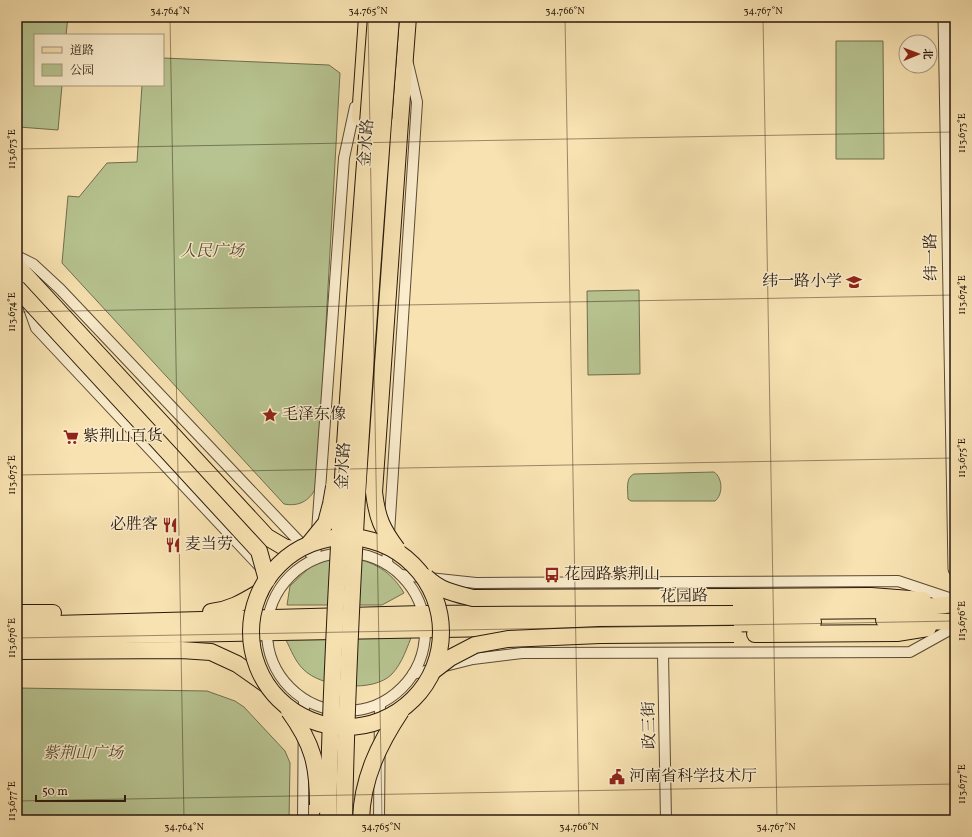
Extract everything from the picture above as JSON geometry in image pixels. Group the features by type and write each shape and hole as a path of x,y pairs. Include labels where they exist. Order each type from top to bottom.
{"main road":[{"path":"17,613 210,612 225,610 239,605 263,586 280,564 303,547 326,524 331,504 336,468 367,17"},
{"name":"金水路","path":"328,820 339,553 349,387 376,17"},
{"name":"金水路","path":"344,820 352,577 391,17"},
{"path":"361,820 366,784 372,764 383,739 402,709 419,693 433,671 440,646 440,620 434,595 421,573 400,554 382,530 377,514 374,492 408,17"},
{"path":"17,266 267,537 284,547 303,547 329,538 350,536 377,542 400,554"},
{"path":"20,291 259,551 263,586 252,619 251,633 255,660 267,684 285,705 303,731 315,762 318,778 318,820"},
{"name":"花园路","path":"421,573 438,587 452,593 473,598 871,596 955,602"},
{"path":"17,637 268,626 896,610 955,602"},
{"path":"424,622 889,620 955,623"},
{"path":"433,671 450,658 475,645 508,639 600,635 898,633 955,623"},
{"path":"17,625 268,626"},
{"path":"17,651 180,650 211,652 229,660 267,684"},
{"path":"285,705 308,719 328,725 348,727 375,723 402,709"}],"street":[{"name":"纬一路","path":"945,17 955,569"},
{"path":"387,564 417,102 406,53"},
{"path":"315,559 344,158 364,68"},
{"path":"17,256 33,264 60,289 315,559"},
{"path":"20,291 36,328 280,588"},
{"path":"349,552 372,557 387,564 401,575 414,592 424,622 422,654 413,674 399,691 380,704 359,710 336,711 325,709 304,700 287,685 277,671 270,655 268,626 274,599 280,588 295,571 315,559 338,553 349,552"},
{"path":"401,575 476,583 898,581 955,602"},
{"path":"413,674 473,659 522,653 910,652 955,627"},
{"name":"政三街","path":"663,653 666,820"},
{"path":"303,820 304,700"},
{"path":"379,820 380,704"}],"green space":[{"path":"17,17 68,17 66,34 34,34 34,86 62,86 58,130 19,127 17,135"},
{"path":"836,41 883,41 884,159 836,159"},
{"name":"人民广场","path":"164,58 329,65 340,73 317,485 312,495 300,503 290,505 284,504 62,263 68,196 79,197 107,163 137,162 142,86 164,86"},
{"path":"639,290 640,374 588,375 587,291"},
{"path":"714,472 719,478 721,486 721,491 715,501 631,501 628,499 628,481 634,474"},
{"path":"348,557 365,561 380,568 399,585 404,593 382,605 287,605 290,586 312,565 324,560"},
{"path":"308,628 413,633 402,659 392,674 384,680 373,684 348,686 334,684 311,675 303,669 293,655 286,640"},
{"name":"紫荆山广场","path":"17,688 207,691 235,701 244,707 285,751 290,763 289,820 17,820"}],"place":[{"name":"纬一路小学","path":"854,282"},
{"name":"毛泽东像","path":"270,415"},
{"name":"紫荆山百货","path":"71,437"},
{"name":"必胜客","path":"170,525"},
{"name":"麦当劳","path":"173,545"},
{"name":"花园路紫荆山","path":"552,575"},
{"name":"河南省科学技术厅","path":"617,777"}]}
